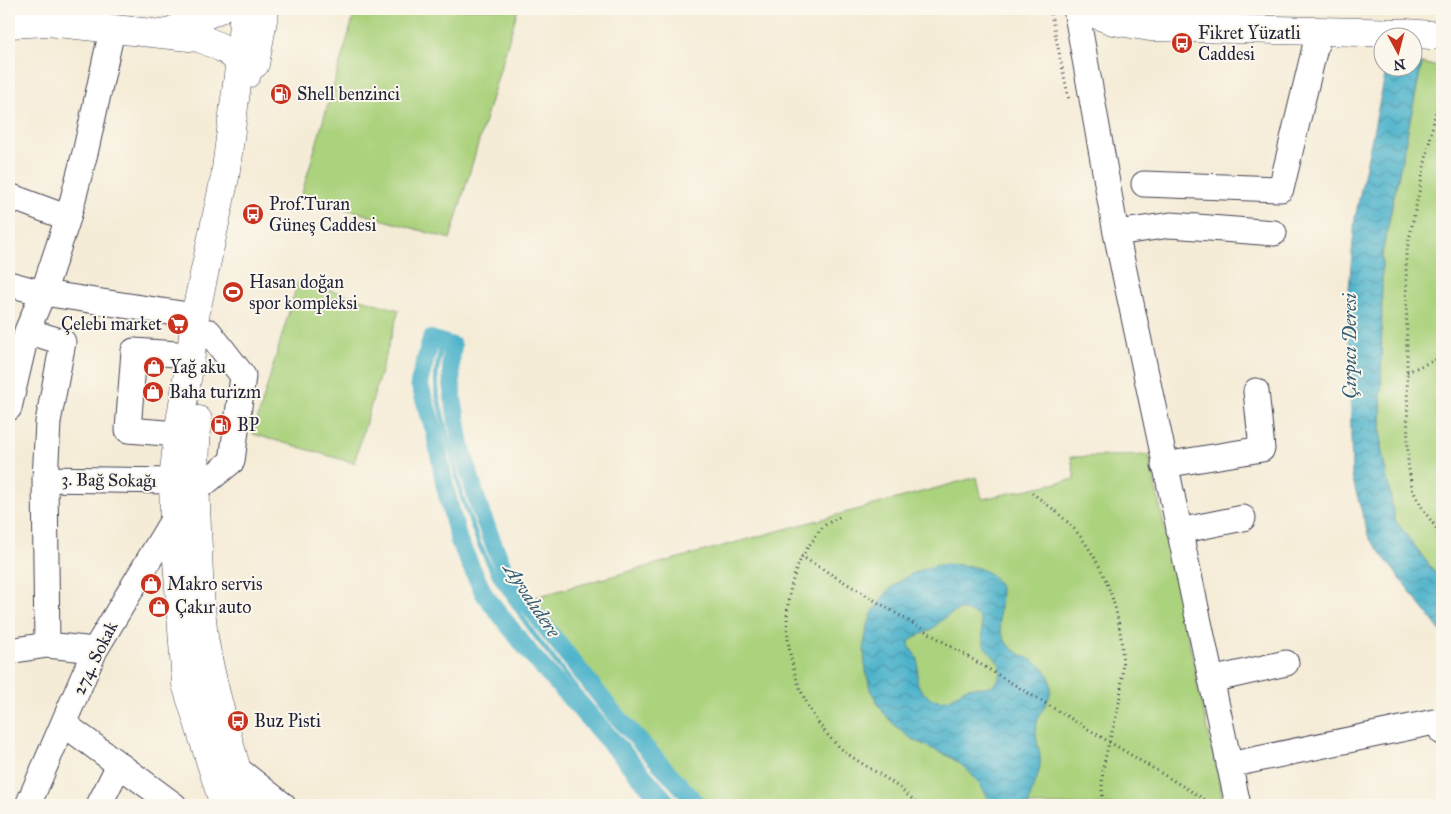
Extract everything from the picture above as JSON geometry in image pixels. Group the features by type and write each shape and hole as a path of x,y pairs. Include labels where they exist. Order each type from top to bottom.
{"main road":[{"path":"164,34 219,9"},
{"path":"244,9 246,72"},
{"path":"224,805 186,684 174,518 195,445 202,324 225,177 246,72 265,9"},
{"path":"1082,9 1113,21 1150,27 1407,33 1442,36"},
{"path":"9,24 48,22 198,38 214,43 246,72"},
{"path":"202,324 191,356 178,434 184,486 199,572 205,642 225,729 247,805"}],"street":[{"path":"1076,9 1116,234 1238,805"},
{"path":"9,408 27,331 43,293 68,218 86,149 112,30"},
{"path":"1144,184 1281,189 1319,31"},
{"path":"9,196 68,218"},
{"path":"1116,234 1171,225 1274,233"},
{"path":"9,284 43,293 202,324 242,376 232,461 184,486"},
{"path":"27,331 63,342 48,422 45,479 47,645"},
{"path":"178,434 128,430 134,351 191,356"},
{"path":"1164,465 1262,449 1256,391"},
{"name":"3. Bağ Sokağı","path":"45,479 184,486"},
{"name":"274. Sokak","path":"28,805 95,650 174,518"},
{"path":"1179,531 1243,518"},
{"path":"10,656 47,645 95,650"},
{"path":"1211,680 1286,663"},
{"path":"1229,765 1440,722 1442,732"},
{"path":"64,724 174,805"},
{"path":"99,805 119,765"},
{"path":"236,768 283,805"}],"path":[{"path":"1442,96 1439,96 1406,254 1408,464 1412,489 1424,511 1442,536"},
{"path":"1407,372 1442,356"},
{"path":"1032,493 1058,513 1080,536 1098,563 1112,594 1121,634 1123,674 1118,710 1102,781 1104,805"},
{"path":"839,517 822,527 801,556 792,584 788,612 788,641 793,670 803,697 817,721 834,742 852,758 890,781 919,805"},
{"path":"801,556 1214,805"}],"green space":[{"path":"356,9 518,9 450,239 301,196"},
{"path":"1424,64 1442,68 1442,582 1395,520 1381,447 1382,254 1419,78 1424,78"},
{"path":"298,281 399,310 354,463 253,434"},
{"path":"1149,455 1224,805 698,805 612,711 524,600 977,477 982,499 1075,479 1071,457"}],"water":[{"path":"1385,78 1419,78 1382,254 1381,447 1395,520 1442,582 1442,633 1369,538 1352,477 1348,301 1355,218"},
{"path":"946,564 966,566 986,571 991,575 1000,586 999,616 1002,633 1006,642 1040,666 1050,678 1050,693 1038,719 1036,729 1040,765 1029,805 992,805 980,785 959,763 911,738 900,730 883,712 871,689 867,677 864,651 866,631 873,612 879,602 895,585 913,573","holes":["961,610 968,611 979,619 984,644 997,661 1001,669 1000,675 998,680 991,686 967,688 946,700 934,699 926,695 918,684 918,659 909,643 951,614"]}],"waterway":[{"path":"665,805 530,653 484,594 459,541 445,487 435,433 419,383 431,339 453,346 451,362 452,392 461,445 480,510 505,572 524,600 612,711 698,805"},
{"name":"Ayvalıdere","path":"442,343 436,374 437,394 462,497 479,544 496,579 533,633 583,697 678,805"}],"place":[{"name":"Fikret Yüzatli Caddesi","path":"1182,43"},
{"name":"Shell benzinci","path":"281,94"},
{"name":"Prof.Turan Güneş Caddesi","path":"253,214"},
{"name":"Hasan doğan spor kompleksi","path":"233,292"},
{"name":"Çelebi market","path":"178,324"},
{"name":"Yağ aku","path":"154,367"},
{"name":"Baha turizm","path":"153,392"},
{"name":"BP","path":"221,425"},
{"name":"Makro servis","path":"151,584"},
{"name":"Çakır auto","path":"159,607"},
{"name":"Buz Pisti","path":"238,721"}],"water label":[{"name":"Çırpıcı Deresi","path":"1349,346"}]}
